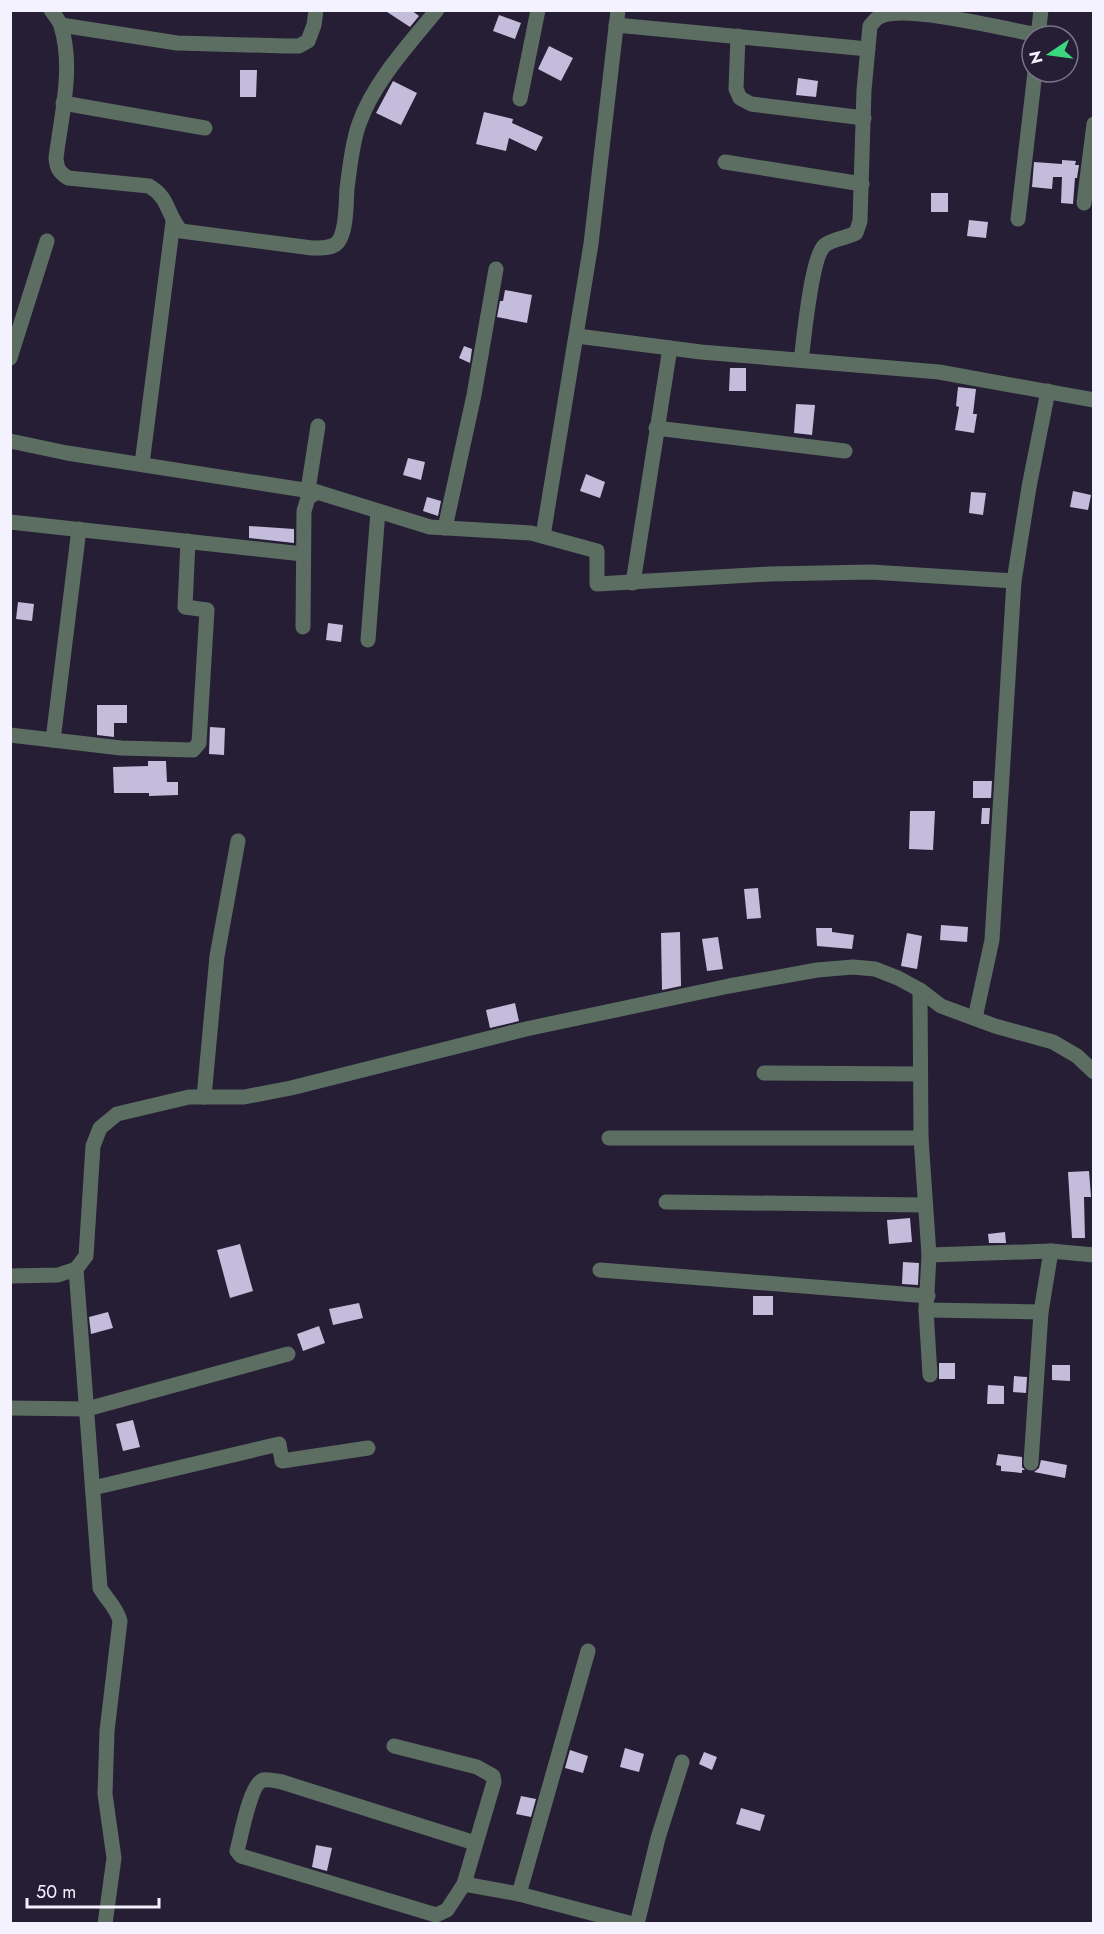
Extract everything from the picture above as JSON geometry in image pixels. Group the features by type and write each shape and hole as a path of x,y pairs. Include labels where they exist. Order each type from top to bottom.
{"street":[{"path":"51,10 61,25 65,54 66,80 56,158 60,173 68,178 149,186 160,192 173,222 182,231 300,246 329,247 338,242 344,229 348,184 358,127 365,106 401,53 437,10"},
{"path":"61,25 177,43 292,46 308,41 314,25 316,10"},
{"path":"520,99 538,10"},
{"path":"801,360 811,285 819,253 824,246 856,233 860,221 870,26 876,18 887,14 922,14 1020,32"},
{"path":"543,536 591,244 617,18 738,36 868,49"},
{"path":"738,36 736,90 740,98 751,104 864,118"},
{"path":"1018,219 1034,84"},
{"path":"63,104 205,128"},
{"path":"1084,203 1094,124"},
{"path":"725,162 862,184"},
{"path":"142,464 173,222"},
{"path":"10,358 47,241"},
{"path":"445,528 474,395 496,268"},
{"path":"576,336 670,348 939,372 1094,400"},
{"path":"633,583 670,348"},
{"path":"975,1018 992,940 1014,581 1048,391"},
{"path":"303,627 304,511 312,491 318,426"},
{"path":"656,428 845,451"},
{"path":"10,441 312,491 430,527 531,533 597,551 597,584 770,574 871,572 1014,581"},
{"path":"368,640 378,511"},
{"path":"10,522 303,554"},
{"path":"53,740 79,529"},
{"path":"10,735 121,748 193,750 199,743 207,610 185,607 188,541"},
{"path":"204,1097 217,956 238,841"},
{"path":"10,1276 58,1275 76,1269 86,1256 93,1146 100,1128 117,1114 189,1097 244,1097 291,1088 526,1029 729,986 817,970 853,967 875,969 920,990 941,1006 1053,1042 1077,1056 1094,1072"},
{"path":"920,990 921,1138 929,1255 927,1303 930,1375"},
{"path":"764,1073 920,1074"},
{"path":"609,1138 921,1138"},
{"path":"666,1202 925,1205"},
{"path":"929,1255 1051,1251 1094,1255"},
{"path":"1031,1463 1041,1312 1051,1251"},
{"path":"76,1269 100,1588 117,1611 120,1621 107,1731 105,1794 114,1858 105,1923"},
{"path":"600,1270 927,1303 1041,1312"},
{"path":"10,1408 87,1409 288,1354"},
{"path":"93,1488 279,1444 282,1461 368,1448"},
{"path":"519,1894 588,1651"},
{"path":"394,1746 477,1767 493,1776 494,1782 464,1884 447,1910 436,1915 242,1856 237,1851 252,1793 256,1784 263,1780 282,1782 475,1843"},
{"path":"464,1884 519,1894 635,1923 682,1762"}],"building":[{"path":"384,10 411,10 419,16 410,27"},
{"path":"499,15 521,23 515,39 493,31"},
{"path":"549,46 573,58 561,81 538,69"},
{"path":"240,70 257,70 256,97 240,97"},
{"path":"798,78 818,81 816,97 796,95"},
{"path":"393,81 417,93 401,125 376,113"},
{"path":"484,112 513,119 512,123 543,137 536,151 509,138 506,151 476,144"},
{"path":"1062,160 1076,161 1075,165 1079,165 1077,178 1075,178 1073,204 1061,203 1062,177 1053,177 1052,189 1032,187 1034,162 1062,164"},
{"path":"931,193 948,193 948,212 931,212"},
{"path":"969,220 988,222 986,238 967,236"},
{"path":"505,290 532,295 527,323 497,317"},
{"path":"464,346 472,349 470,363 459,358"},
{"path":"730,368 746,368 746,391 729,391"},
{"path":"958,387 976,389 973,414 977,414 974,433 955,430 959,407 956,406"},
{"path":"796,404 815,405 812,435 794,433"},
{"path":"408,458 425,462 421,480 403,475"},
{"path":"586,474 605,482 600,498 580,491"},
{"path":"1073,491 1091,495 1088,510 1070,507"},
{"path":"971,492 986,493 983,515 969,513"},
{"path":"427,497 441,501 438,516 423,511"},
{"path":"249,526 294,529 294,543 249,538"},
{"path":"18,602 34,604 32,621 16,619"},
{"path":"328,623 343,625 341,642 326,640"},
{"path":"97,705 127,705 127,723 114,723 114,737 97,735"},
{"path":"210,727 225,728 224,755 209,754"},
{"path":"148,761 166,761 167,782 178,782 178,795 149,796 149,793 114,793 113,767 148,766"},
{"path":"973,781 992,781 991,798 973,798"},
{"path":"982,808 990,808 989,824 981,824"},
{"path":"910,811 935,811 933,850 909,849"},
{"path":"758,888 761,918 747,919 744,889"},
{"path":"941,925 968,927 967,942 940,940"},
{"path":"816,928 832,928 832,932 854,935 852,949 817,946"},
{"path":"680,932 681,986 662,990 661,933"},
{"path":"907,933 922,936 917,969 901,966"},
{"path":"718,937 723,969 707,971 702,939"},
{"path":"515,1003 519,1021 490,1028 486,1010"},
{"path":"1089,1171 1091,1197 1084,1197 1085,1238 1072,1238 1068,1172"},
{"path":"910,1218 912,1242 889,1244 887,1220"},
{"path":"1005,1232 1006,1243 989,1243 988,1234"},
{"path":"240,1244 253,1291 230,1298 217,1250"},
{"path":"903,1262 919,1263 918,1285 902,1284"},
{"path":"753,1296 773,1296 773,1315 753,1315"},
{"path":"359,1303 363,1318 333,1325 329,1309"},
{"path":"108,1312 113,1328 91,1334 89,1317"},
{"path":"319,1326 325,1343 303,1351 297,1334"},
{"path":"939,1363 955,1363 955,1379 939,1379"},
{"path":"1052,1365 1070,1365 1070,1381 1052,1380"},
{"path":"1014,1376 1027,1377 1026,1393 1013,1392"},
{"path":"988,1385 1004,1386 1004,1404 987,1404"},
{"path":"133,1420 140,1447 123,1451 116,1424"},
{"path":"998,1454 1022,1457 1022,1467 1025,1470 1022,1470 1022,1473 1001,1471 1001,1466 996,1465"},
{"path":"1041,1460 1067,1465 1065,1478 1034,1472 1039,1468"},
{"path":"625,1748 644,1754 639,1772 620,1767"},
{"path":"570,1750 588,1756 583,1773 565,1768"},
{"path":"704,1752 717,1757 712,1770 699,1764"},
{"path":"521,1796 536,1799 531,1817 516,1814"},
{"path":"741,1808 765,1815 760,1831 736,1824"},
{"path":"316,1845 332,1848 327,1871 312,1867"}]}
